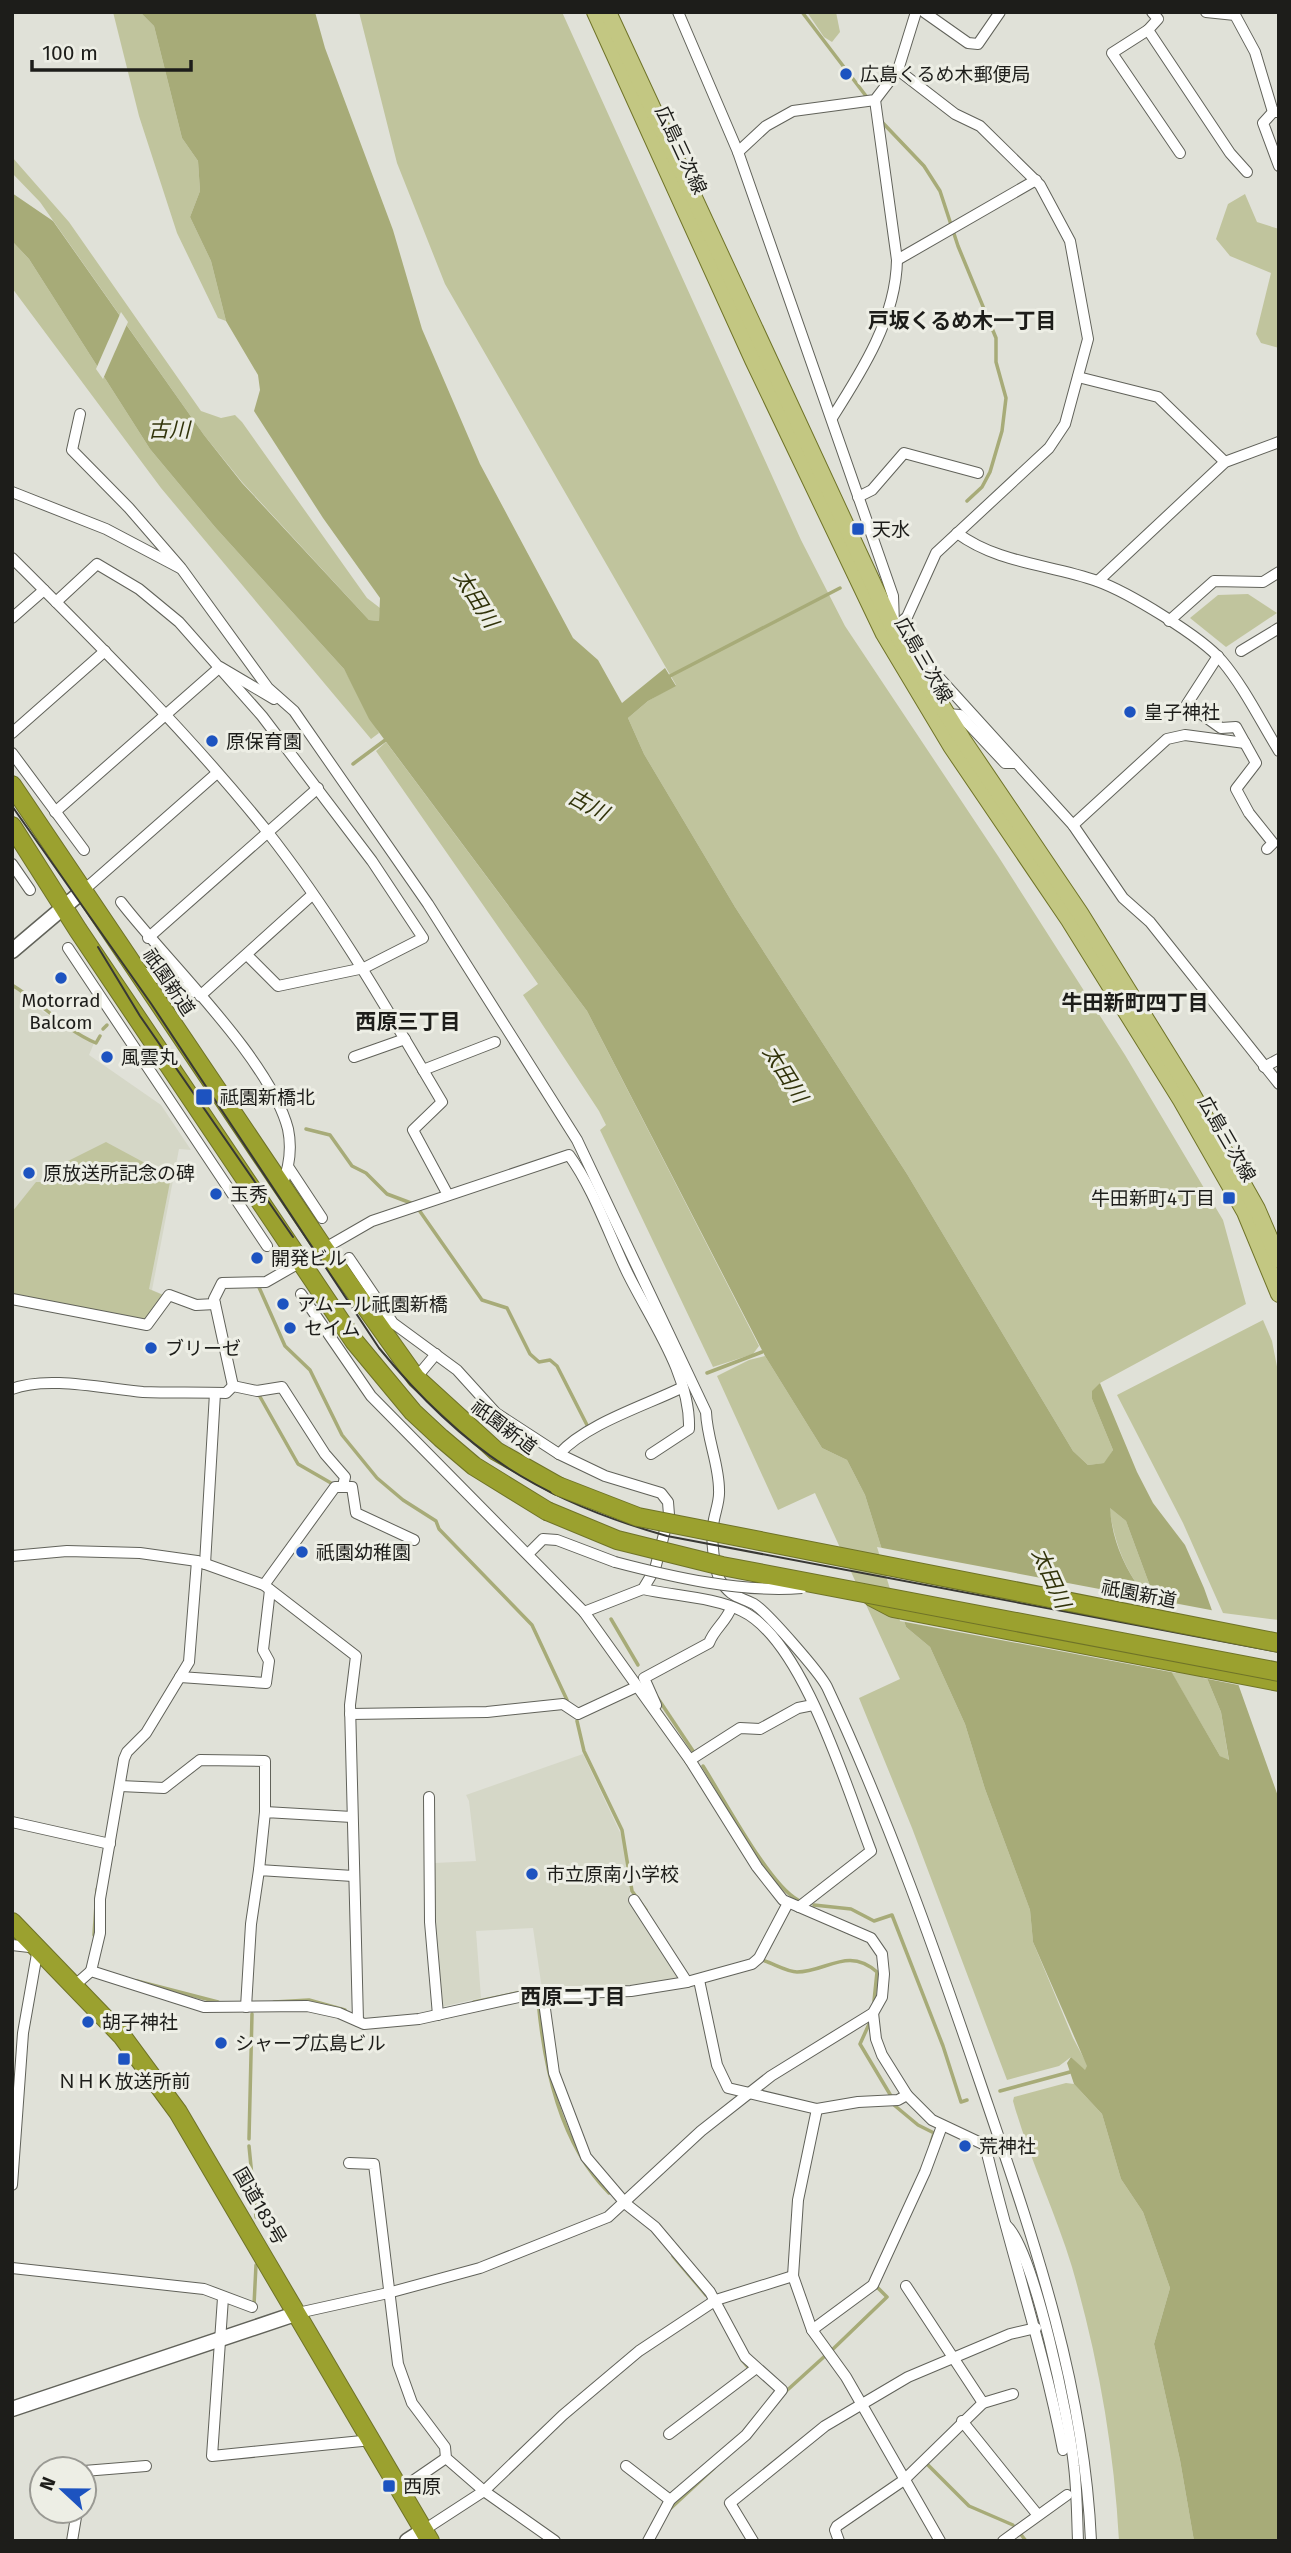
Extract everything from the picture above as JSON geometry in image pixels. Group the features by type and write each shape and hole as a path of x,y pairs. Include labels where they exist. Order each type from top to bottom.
{"highway":[{"name":"祇園新道","path":"12,785 323,1247 416,1378 496,1451 558,1486 638,1517 1279,1643"},
{"path":"14,832 354,1341 413,1412 484,1474 547,1511 617,1540 722,1566 1279,1672"},
{"path":"862,1592 893,1608 1279,1682"},
{"name":"国道183号","path":"12,1922 122,2036 178,2112 427,2535"}],"main road":[{"name":"広島三次線","path":"595,12 753,360 889,631 951,746 1069,920 1181,1100 1245,1213 1279,1294"},
{"name":"広島三次線","path":"608,12 889,631 1080,913 1191,1092 1256,1209 1279,1260"}],"street":[{"path":"738,152 766,126 793,111 875,100 898,70 916,12"},
{"path":"924,12 968,43 978,44 1000,12"},
{"path":"1152,12 1158,19 1148,30 1112,53 1180,153"},
{"path":"1206,12 1235,15 1255,52 1276,112 1263,123 1279,166"},
{"path":"681,13 738,152 893,596 889,631"},
{"path":"1148,30 1230,153 1247,172"},
{"path":"889,631 907,617 936,553 1049,448 1065,424 1088,339 1070,241 1036,180 980,126 955,114 898,70"},
{"path":"832,418 871,355 896,279 897,260 875,100"},
{"path":"897,260 1036,180"},
{"path":"1078,377 1158,397 1225,462"},
{"path":"80,414 72,450 129,508 181,568 268,688 294,711 482,985 577,1140 706,1412 707,1438 719,1486 712,1528 719,1578 736,1598 755,1605 825,1683 905,1871 1031,2232 1062,2341 1080,2423 1091,2541"},
{"path":"1098,581 1225,462 1279,442"},
{"path":"858,497 872,490 904,453 978,473"},
{"path":"12,492 106,529 181,568"},
{"path":"957,533 976,546 1003,557 1098,581 1207,645 1218,656 1279,751"},
{"path":"12,558 166,713 267,832 364,968 442,1102 413,1130 449,1195"},
{"path":"55,602 97,564 139,589 179,622 220,667 318,788 423,939 364,968 278,986 247,955"},
{"path":"1169,621 1214,581 1263,582 1279,572"},
{"path":"12,618 44,590"},
{"path":"1241,651 1279,628"},
{"path":"12,733 105,651"},
{"path":"1218,656 1187,704 1221,728 1236,727 1256,762 1236,789 1249,813 1273,843 1267,849"},
{"path":"925,662 1073,825 1123,898 1150,922 1279,1084"},
{"path":"220,667 294,711"},
{"path":"55,813 220,667"},
{"path":"947,714 960,715 1005,763 1015,763"},
{"path":"1073,825 1167,739 1185,735 1245,743"},
{"path":"12,753 84,850"},
{"path":"12,951 217,773"},
{"path":"148,938 318,788"},
{"path":"36,818 42,794"},
{"path":"12,864 30,890"},
{"path":"198,995 247,955 312,895"},
{"path":"121,902 148,938 254,1063 277,1103 287,1126 289,1168 282,1186"},
{"path":"68,948 267,1245"},
{"path":"136,970 198,995"},
{"path":"117,1021 123,996"},
{"path":"354,1057 405,1039"},
{"path":"423,1070 495,1042"},
{"path":"1264,1067 1279,1059"},
{"path":"233,1386 215,1304 215,1294 222,1283 266,1282 372,1221 569,1154 642,1303 666,1342 690,1414 689,1429 651,1454"},
{"path":"289,1168 322,1218"},
{"path":"234,1194 261,1200"},
{"path":"349,1258 393,1322 457,1370 496,1413 559,1454 605,1476 661,1493 668,1502 669,1515 655,1569 643,1589"},
{"path":"12,2409 298,2313 388,2293 480,2268 608,2217 626,2204 701,2131 771,2076 873,2013 881,1997 882,1954 871,1938 788,1903 757,1867 690,1760 584,1612 381,1406 353,1373 300,1294"},
{"path":"12,1300 147,1325 169,1295 196,1305 215,1304"},
{"path":"353,1373 349,1356 354,1341"},
{"path":"416,1378 436,1354"},
{"path":"12,1390 21,1386 63,1384 144,1392 226,1394 233,1386"},
{"path":"233,1386 257,1391 282,1387 325,1454 345,1477 343,1486"},
{"path":"559,1454 566,1445 586,1433 681,1388"},
{"path":"74,1986 91,1971 100,1933 100,1899 127,1752 146,1733 189,1662 201,1562 215,1393"},
{"path":"180,1677 266,1683 269,1661 264,1650 267,1587 335,1487 352,1487 356,1513 414,1540"},
{"path":"528,1554 543,1539 557,1540 615,1562 664,1575 727,1584 796,1588 827,1586"},
{"path":"12,1556 67,1551 140,1553 201,1562 267,1587 356,1656 350,1714 358,2021"},
{"path":"584,1612 643,1589 731,1608 764,1625 802,1679 871,1851 799,1907"},
{"path":"652,1708 656,1705 644,1678 709,1643 714,1630 728,1616 731,1608"},
{"path":"350,1714 487,1712 563,1704 578,1714 636,1687"},
{"path":"690,1760 740,1728 760,1729 798,1708 813,1704"},
{"path":"120,1786 164,1788 200,1760 265,1761 265,1812 251,1924 246,2007"},
{"path":"429,1797 430,1922 438,2015"},
{"path":"265,1812 352,1817"},
{"path":"12,1822 110,1844"},
{"path":"259,1870 354,1876"},
{"path":"634,1900 687,1982"},
{"path":"91,1971 204,2007 307,2006 365,2024 438,2015 501,2000 631,1991 699,1980 752,1964 759,1958 788,1903"},
{"path":"12,1945 38,1948 23,2033 12,2185"},
{"path":"699,1980 717,2065 728,2088 817,2109 858,2102 898,2100 907,2095"},
{"path":"543,1995 554,2073 577,2140 586,2157 626,2204 655,2227 716,2300 745,2357 755,2369 782,2390 746,2435 670,2500 648,2541"},
{"path":"873,2013 876,2039 882,2055 907,2095 942,2126 985,2145 1003,2223 1036,2328 1063,2449"},
{"path":"817,2109 798,2200 793,2276 812,2330 862,2405 940,2541"},
{"path":"812,2330 873,2285 925,2172 942,2126"},
{"path":"349,2163 374,2164 388,2293 403,2385 425,2423 445,2446 446,2458 484,2491 555,2541"},
{"path":"1003,2223 1010,2227 1024,2252 1065,2409 1074,2465 1079,2541"},
{"path":"12,2268 204,2290 252,2307"},
{"path":"407,2541 427,2535 484,2491 563,2415 639,2351 716,2300 793,2276"},
{"path":"906,2286 983,2403"},
{"path":"223,2298 212,2456 362,2441 370,2437"},
{"path":"752,2541 730,2503 779,2466 808,2438 908,2377 1010,2334 1036,2328"},
{"path":"669,2434 755,2369"},
{"path":"839,2541 835,2530 837,2526 904,2480 983,2403 1013,2394"},
{"path":"962,2421 1037,2514"},
{"path":"401,2489 446,2458"},
{"path":"98,2471 146,2466"},
{"path":"626,2466 670,2500"},
{"path":"1003,2541 1067,2495"}],"shaded area":[{"path":"113,12 140,12 154,26 182,138 198,161 200,191 190,217 211,261 226,321 218,318 177,233 139,116"},
{"path":"359,12 562,12 801,540 845,626 998,856 1125,1055 1223,1220 1246,1304 1100,1383 1092,1399 1113,1450 1105,1463 1088,1465 1073,1451 907,1174 735,907 644,754 628,718 648,701 676,685 445,284 397,163"},
{"path":"807,12 836,12 840,32 832,42 824,37"},
{"path":"12,157 69,222 201,411 221,418 235,415 242,422 367,598 380,608 379,621 369,620 242,482 204,435 40,202 12,173"},
{"path":"1245,194 1257,222 1279,229 1279,348 1261,343 1256,334 1271,273 1230,256 1216,239 1228,204"},
{"path":"12,241 29,259 150,449 215,527 344,669 379,733 371,739 161,488 12,288"},
{"path":"1248,594 1277,613 1226,647 1190,618 1218,595"},
{"path":"386,742 587,1011 759,1346 753,1354 713,1367 600,1130 606,1125 599,1111 523,995 538,984 376,751"},
{"path":"12,987 37,1002 42,1011 94,1043 89,1055 161,1105 191,1150 179,1149 152,1290 164,1295 145,1320 12,1294"},
{"path":"106,1142 171,1177 149,1289 163,1295 145,1319 12,1294 12,1212 36,1182 49,1182 68,1161"},
{"path":"1263,1320 1272,1341 1279,1377 1279,1620 1223,1613 1183,1523 1117,1395"},
{"path":"765,1356 822,1448 847,1460 865,1495 906,1627 930,1647 965,1724 985,1789 1030,1910 1033,1942 1073,2038 1088,2066 1085,2071 1071,2057 1059,2066 1007,2080 912,1828 859,1698 900,1679 815,1493 778,1510 717,1376 749,1360"},
{"path":"1109,1507 1126,1521 1150,1586 1141,1590 1129,1571 1116,1540"},
{"path":"1166,1663 1204,1671 1221,1712 1229,1761 1220,1756"},
{"name":"市立原南小学校","path":"583,1754 624,1841 631,1886 629,1898 681,1978 630,1985 542,1989 533,1928 476,1931 481,1998 441,2007 433,1908 435,1863 476,1861 466,1795"},
{"path":"1066,2083 1074,2084 1102,2114 1121,2179 1143,2212 1170,2288 1154,2344 1180,2460 1194,2541 1119,2541 1109,2437 1090,2335 1072,2267 1013,2101 1014,2097"}],"water":[{"path":"140,12 315,12 325,48 393,230 422,329 480,464 573,638 598,660 622,703 665,668 676,686 648,701 628,718 644,754 735,907 907,1174 1073,1451 1088,1465 1104,1463 1113,1450 1092,1399 1092,1391 1100,1383 1137,1472 1153,1503 1185,1545 1204,1588 1279,1799 1279,2541 1194,2541 1180,2460 1154,2344 1170,2288 1143,2212 1121,2179 1102,2114 1074,2084 1067,2063 1071,2057 1085,2070 1087,2066 1033,1942 1030,1910 985,1789 965,1724 930,1647 906,1627 865,1495 847,1460 822,1448 765,1356 587,1011 369,719 344,669 215,527 150,449 29,259 12,241 12,193 53,221 204,435 242,483 369,620 379,621 380,598 323,518 254,411 260,390 258,375 226,321 211,261 190,217 200,191 198,161 182,138 154,26","holes":["1110,1508 1126,1521 1150,1586 1141,1590 1120,1551","1167,1664 1204,1671 1221,1712 1229,1760 1220,1756"]}],"pier":[{"path":"121,312 128,322 103,379 96,369"},
{"path":"877,1547 1216,1611 1243,1686 1203,1678 1201,1672 1170,1663 1176,1673 900,1621"}],"waterway":[{"path":"802,12 866,96"},
{"path":"882,122 924,166 940,191 958,246 996,338 996,362 1006,398 1002,431 990,472 982,487 967,501"},
{"path":"668,677 840,588"},
{"path":"353,764 388,738"},
{"path":"12,985 84,1037 96,1043 100,1036"},
{"path":"103,1029 107,1025"},
{"path":"306,1129 330,1135 352,1166 366,1173 387,1194 411,1203"},
{"path":"419,1210 482,1300 507,1308 530,1354 539,1362 550,1360 557,1366 588,1427"},
{"path":"258,1285 285,1346 310,1370 342,1435 377,1478 403,1500 436,1521 439,1529 532,1625 567,1700"},
{"path":"707,1373 762,1352"},
{"path":"259,1395 298,1464 331,1483"},
{"path":"611,1619 638,1665"},
{"path":"657,1697 695,1754"},
{"path":"577,1721 584,1751 622,1830 632,1891 646,1910"},
{"path":"703,1766 760,1859 786,1891 798,1900"},
{"path":"94,1935 97,1889"},
{"path":"814,1905 851,1909 874,1921 892,1915 943,2046 961,2102 967,2100"},
{"path":"765,1961 797,1972 837,1962 856,1961 877,1972 874,2001"},
{"path":"137,1981 218,2002"},
{"path":"474,2002 531,1990"},
{"path":"274,2002 309,2000 345,2010"},
{"path":"538,2000 545,2052 557,2103 578,2152 609,2193"},
{"path":"249,2139 252,2014"},
{"path":"870,2022 860,2044 891,2096"},
{"path":"1000,2091 1070,2072"},
{"path":"894,2105 918,2125 934,2133 931,2143"},
{"path":"249,2146 256,2217"},
{"path":"673,2256 706,2295"},
{"path":"254,2305 256,2265"},
{"path":"831,2351 887,2297 875,2285"},
{"path":"783,2394 826,2355"},
{"path":"742,2360 748,2367"},
{"path":"925,2462 969,2506 1013,2525"},
{"path":"671,2508 714,2468"},
{"path":"1019,2532 1026,2541"}],"tram line":[{"path":"12,806 152,1005 379,1348 441,1416 506,1467 580,1506 667,1536 1279,1652"},
{"path":"98,947 140,1016 293,1237"}],"place":[{"name":"広島くるめ木郵便局","path":"846,74"},
{"name":"天水","path":"858,529"},
{"name":"皇子神社","path":"1130,712"},
{"name":"原保育園","path":"212,741"},
{"name":"Motorrad Balcom","path":"61,978"},
{"name":"風雲丸","path":"107,1057"},
{"name":"祗園新橋北","path":"204,1097"},
{"name":"原放送所記念の碑","path":"29,1173"},
{"name":"玉秀","path":"216,1194"},
{"name":"牛田新町4丁目","path":"1229,1198"},
{"name":"開発ビル","path":"257,1258"},
{"name":"アムール祇園新橋","path":"283,1304"},
{"name":"セイム","path":"290,1328"},
{"name":"ブリーゼ","path":"151,1348"},
{"name":"祇園幼稚園","path":"302,1552"},
{"name":"市立原南小学校","path":"532,1874"},
{"name":"胡子神社","path":"88,2022"},
{"name":"シャープ広島ビル","path":"221,2043"},
{"name":"ＮＨＫ放送所前","path":"124,2059"},
{"name":"荒神社","path":"965,2146"},
{"name":"西原","path":"389,2486"}],"district":[{"name":"戸坂くるめ木一丁目","path":"962,321"},
{"name":"牛田新町四丁目","path":"1135,1003"},
{"name":"西原三丁目","path":"408,1022"},
{"name":"西原二丁目","path":"573,1997"}],"water label":[{"name":"古川","path":"169,430"},
{"name":"太田川","path":"476,599"},
{"name":"古川","path":"588,805"},
{"name":"太田川","path":"785,1074"},
{"name":"太田川","path":"1051,1578"}]}
